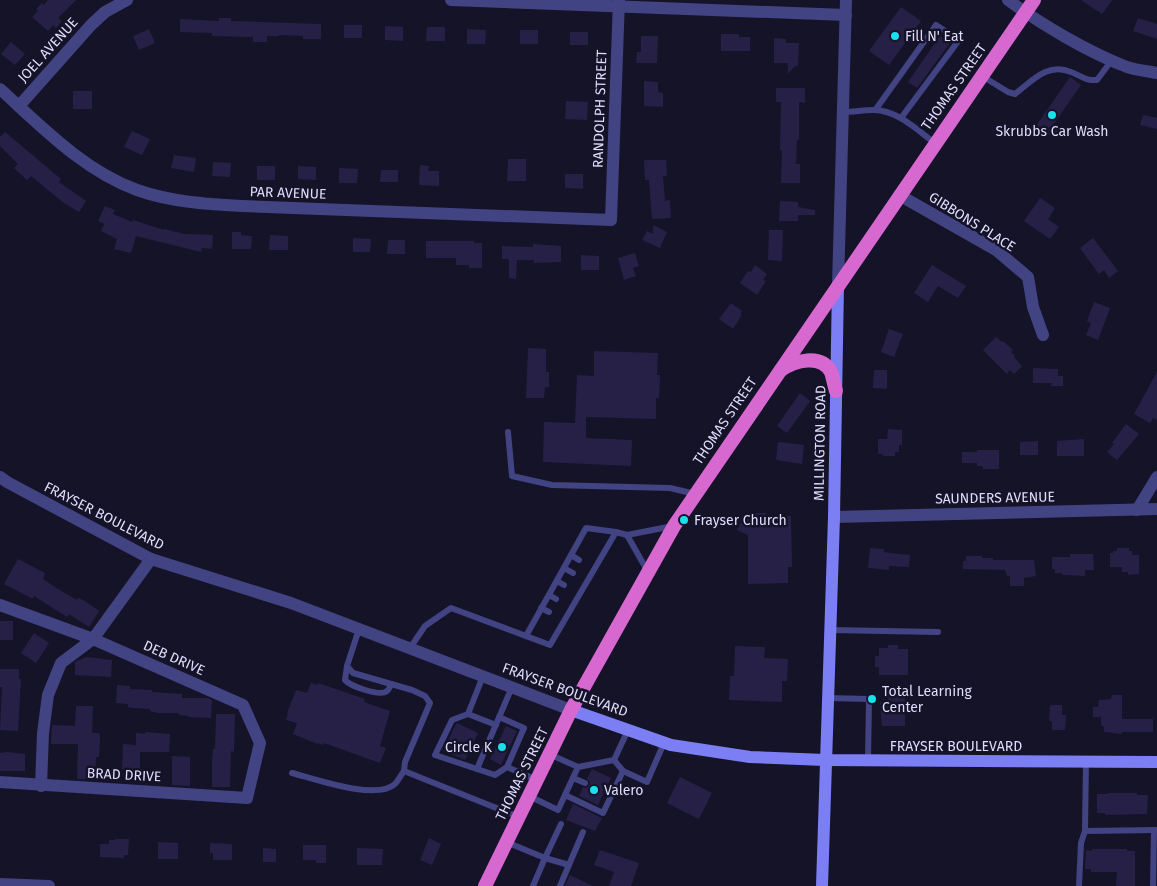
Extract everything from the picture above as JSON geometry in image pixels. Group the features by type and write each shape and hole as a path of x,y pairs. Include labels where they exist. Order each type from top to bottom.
{"highway":[{"name":"THOMAS STREET","path":"485,886 571,710 674,526 1034,0"},
{"path":"780,370 799,361 810,360 819,363 826,366 830,371 836,391"}],"main road":[{"name":"MILLINGTON ROAD","path":"822,886 834,517 838,285"},
{"name":"FRAYSER BOULEVARD","path":"571,710 671,745 750,757 825,760 1157,762"}],"street":[{"name":"JOEL AVENUE","path":"19,106 91,25 105,12 127,0"},
{"path":"451,0 619,3 846,15"},
{"name":"MILLINGTON ROAD","path":"838,285 846,0"},
{"path":"1008,0 1089,50 1128,67 1157,73"},
{"name":"RANDOLPH STREET","path":"611,220 619,3"},
{"name":"PAR AVENUE","path":"0,89 68,149 93,168 137,190 177,200 233,206 611,220"},
{"name":"GIBBONS PLACE","path":"899,195 996,250 1028,277 1033,307 1043,335"},
{"name":"FRAYSER BOULEVARD","path":"0,477 151,559 291,603 571,710"},
{"path":"1137,510 1157,477"},
{"name":"SAUNDERS AVENUE","path":"834,517 1157,508"},
{"path":"41,786 43,733 48,695 61,663 93,639 151,559"},
{"name":"DEB DRIVE","path":"0,605 93,639 243,705 260,742 247,798"},
{"name":"BRAD DRIVE","path":"0,782 247,798"},
{"path":"0,884 49,886"}],"lane":[{"path":"876,110 936,25 959,40 944,54 901,118"},
{"path":"924,41 931,46"},
{"path":"916,54 922,58"},
{"path":"981,76 1008,92 1015,94 1041,73 1054,68 1064,69 1088,81 1097,80 1112,60"},
{"path":"907,66 914,70"},
{"path":"843,112 876,110 901,118 935,143"},
{"path":"508,432 512,476 552,485 670,488 695,494"},
{"path":"526,636 586,528 627,534 674,526"},
{"path":"410,648 425,626 451,608 550,645 591,567 616,532"},
{"path":"627,534 648,572"},
{"path":"571,555 579,560"},
{"path":"564,568 573,573"},
{"path":"557,581 564,585"},
{"path":"549,595 556,599"},
{"path":"541,608 549,612"},
{"path":"360,629 347,666 345,680 348,684 380,694 388,691 391,684"},
{"path":"830,630 938,632"},
{"path":"292,773 355,790 372,790 387,788 394,784 404,771 405,762 430,703 425,696 353,672 347,666"},
{"path":"468,714 483,676"},
{"path":"476,769 512,687"},
{"path":"828,698 869,699 868,760"},
{"path":"496,725 468,714 452,720 435,755 495,774 507,767 515,742 524,728 499,717"},
{"path":"614,760 628,730"},
{"path":"492,732 501,736"},
{"path":"614,760 623,771 647,782 664,742"},
{"path":"486,746 494,750"},
{"path":"549,754 578,767 614,760"},
{"path":"1078,886 1081,843 1085,830 1086,761"},
{"path":"507,767 537,780"},
{"path":"528,795 558,810 578,767"},
{"path":"404,771 518,817"},
{"path":"565,795 602,813 623,771"},
{"path":"573,778 585,783"},
{"path":"604,792 611,795"},
{"path":"533,886 561,824"},
{"path":"1085,830 1155,830 1153,886"},
{"path":"560,886 583,832"},
{"path":"506,842 545,858 569,865"}],"building":[{"path":"48,0 76,0 58,18 62,21 56,28 53,25 48,31 32,17 38,11 36,9 42,3 44,5"},
{"path":"1081,0 1112,0 1102,14"},
{"name":"Fill N' Eat","path":"901,7 921,21 889,65 869,51"},
{"path":"219,18 231,18 231,21 321,24 321,39 303,39 303,36 279,35 267,36 267,42 253,42 253,37 212,36 212,33 180,32 180,19 219,21"},
{"path":"1138,18 1157,24 1157,39 1133,31"},
{"path":"344,25 362,25 362,38 344,38"},
{"path":"385,26 403,27 403,41 385,40"},
{"path":"427,27 445,27 445,41 426,41"},
{"path":"149,29 155,43 139,50 133,36"},
{"path":"467,29 486,30 485,44 467,44"},
{"path":"520,30 538,30 538,44 520,44"},
{"path":"570,32 588,32 588,45 570,45"},
{"path":"721,34 739,34 739,37 750,37 750,51 721,51"},
{"path":"641,36 658,36 657,63 636,63 637,52 641,52"},
{"name":"Fill N' Eat","path":"940,36 950,43 917,88 908,82"},
{"path":"774,38 786,39 786,43 799,43 798,66 795,66 788,74 788,63 774,63"},
{"path":"11,42 25,54 15,65 1,54"},
{"name":"Skrubbs Car Wash","path":"1070,77 1081,85 1053,125 1059,129 1052,137 1036,126"},
{"path":"644,81 658,82 658,92 663,93 663,107 644,106"},
{"path":"776,88 805,88 805,103 799,102 799,140 797,140 796,164 800,164 800,183 781,183 781,102 776,102"},
{"path":"73,91 92,91 92,109 73,109"},
{"path":"566,101 588,102 587,120 565,119"},
{"path":"1143,115 1157,118 1157,129 1140,125"},
{"path":"132,131 150,139 142,155 124,147"},
{"path":"5,132 61,179 59,182 86,201 79,212 64,203 31,176 27,180 14,168 18,164 0,146 0,137"},
{"path":"174,155 196,158 194,172 171,168"},
{"path":"508,159 526,159 526,181 507,181"},
{"path":"644,160 666,160 667,176 663,176 665,201 670,200 671,218 652,219 649,180 645,180"},
{"path":"213,162 231,163 230,177 212,176"},
{"path":"420,165 429,166 428,171 439,171 439,186 419,185"},
{"path":"257,166 275,166 275,180 257,180"},
{"path":"298,166 316,167 316,180 298,179"},
{"path":"339,168 358,169 357,183 339,183"},
{"path":"381,170 398,170 398,182 380,182"},
{"path":"565,174 583,174 583,189 565,188"},
{"path":"1040,198 1055,208 1048,219 1059,227 1050,239 1024,221"},
{"path":"780,201 798,202 798,207 815,210 815,215 798,215 798,221 779,221"},
{"path":"105,206 115,210 113,214 132,222 133,220 184,234 213,235 212,249 202,248 201,252 136,236 131,253 114,249 117,239 101,231 104,224 98,221"},
{"path":"653,225 667,232 660,248 642,240 647,231 653,234"},
{"path":"769,230 783,230 782,261 768,260"},
{"path":"232,232 241,232 241,235 252,236 251,249 232,249"},
{"path":"270,235 288,236 288,250 269,250"},
{"path":"353,238 371,239 370,252 353,252"},
{"path":"1093,238 1118,271 1109,278 1104,270 1099,274 1080,248"},
{"path":"388,240 405,240 405,254 387,254"},
{"path":"426,241 474,241 474,243 482,243 482,268 456,265 456,258 426,258"},
{"path":"533,244 561,246 561,262 534,263 534,260 517,260 516,279 509,278 509,259 502,259 502,246 533,247"},
{"path":"635,253 639,266 633,268 636,276 624,280 618,258"},
{"path":"581,255 599,256 599,270 581,270"},
{"path":"755,265 767,274 763,280 766,281 757,295 740,283 748,271 751,272"},
{"path":"932,265 966,286 958,298 938,286 928,302 914,293"},
{"path":"1094,302 1110,308 1098,340 1086,335 1091,323 1087,321"},
{"path":"731,303 742,311 740,314 742,315 733,329 719,319"},
{"path":"889,329 903,334 894,357 881,352"},
{"path":"996,337 1013,350 1011,352 1022,366 1014,374 1010,370 1007,374 983,350"},
{"path":"528,348 546,349 546,372 549,372 549,387 545,387 544,398 526,398"},
{"path":"594,351 658,353 657,375 660,375 659,398 656,398 656,419 586,417 586,438 632,440 631,466 543,462 544,422 575,423 577,375 594,376"},
{"path":"1033,368 1058,369 1058,376 1063,376 1063,386 1051,386 1052,383 1033,383"},
{"path":"874,370 887,370 887,389 873,388"},
{"path":"1157,372 1157,420 1153,418 1150,423 1134,414"},
{"path":"800,393 810,401 787,433 777,426"},
{"path":"1126,424 1139,434 1117,460 1107,452"},
{"path":"888,429 902,430 902,445 899,445 899,452 895,452 895,456 878,454 878,439 887,439"},
{"path":"1084,439 1084,456 1057,456 1057,441"},
{"path":"1038,441 1038,455 1020,455 1020,442"},
{"path":"778,442 804,445 802,464 776,460"},
{"path":"977,450 999,450 999,469 983,469 983,466 977,466 977,463 962,463 962,452 977,452"},
{"path":"746,513 791,516 792,567 788,567 788,583 748,584 748,535 737,530"},
{"path":"870,548 884,549 884,552 910,555 909,567 889,566 889,570 868,568"},
{"path":"1117,548 1129,548 1129,551 1132,551 1132,555 1139,555 1139,574 1128,575 1128,572 1122,572 1122,567 1110,567 1110,553 1117,551"},
{"path":"1070,554 1093,554 1094,570 1085,570 1085,576 1055,573 1055,569 1052,569 1052,557 1070,557"},
{"path":"966,556 982,556 982,558 993,558 993,560 1034,560 1036,576 1024,578 1024,586 1010,586 1010,576 1007,576 1005,570 963,569 963,561 966,561"},
{"path":"18,559 45,573 43,579 58,589 77,600 78,598 85,601 99,611 89,627 69,614 67,617 34,596 33,599 4,584"},
{"path":"0,621 13,621 13,640 0,640"},
{"path":"34,633 49,643 36,663 21,653"},
{"path":"888,645 898,645 898,649 908,649 908,675 879,675 879,667 875,667 875,656 879,656 879,648 888,648"},
{"path":"735,646 765,647 764,658 788,659 787,681 782,681 782,702 729,700 730,676 734,676"},
{"path":"86,657 112,660 111,677 75,675 75,662"},
{"path":"0,669 19,669 19,679 21,679 18,731 0,730 2,687 0,687"},
{"path":"311,683 317,685 318,683 365,699 364,702 390,711 380,746 386,748 380,763 324,743 323,745 317,744 293,734 297,723 286,720 287,713 296,690 307,693"},
{"path":"117,685 130,686 130,689 182,694 182,698 208,698 212,700 211,718 188,717 179,715 179,713 158,713 150,711 150,709 133,708 128,707 128,704 116,703"},
{"path":"888,695 905,695 905,726 882,726 880,702 888,702"},
{"path":"1112,695 1122,695 1122,719 1153,719 1153,732 1122,732 1122,734 1104,732 1104,727 1101,725 1101,717 1093,717 1093,707 1098,707 1099,700 1111,699"},
{"path":"1050,705 1062,705 1062,715 1066,715 1065,730 1052,730 1052,721 1049,721"},
{"path":"76,706 93,706 92,733 99,733 100,738 99,757 96,757 95,779 77,779 78,744 51,744 52,725 75,726"},
{"path":"216,714 235,714 234,752 231,751 230,787 212,787"},
{"path":"457,723 478,733 465,760 443,751"},
{"path":"506,726 517,731 501,765 490,759"},
{"path":"145,732 170,734 169,752 140,752 140,769 122,769 123,744 136,745 136,733 145,734"},
{"path":"0,753 25,754 25,771 0,771"},
{"path":"172,756 190,757 190,786 172,785"},
{"path":"592,769 611,778 598,805 579,796 583,787 586,788 589,785 590,782 587,779"},
{"path":"680,777 712,793 699,819 667,803"},
{"path":"1097,794 1148,795 1147,814 1105,815 1105,813 1097,813"},
{"path":"573,804 602,818 595,831 566,820"},
{"path":"429,838 441,844 432,865 420,860"},
{"path":"129,839 128,855 124,855 124,858 100,857 100,844 109,844 109,840"},
{"path":"158,842 178,843 178,859 158,859"},
{"path":"210,843 232,844 232,860 213,860 213,853 210,853"},
{"path":"303,845 326,845 326,863 316,863 316,860 303,860"},
{"path":"263,848 276,849 276,862 263,862"},
{"path":"357,848 383,849 382,865 357,865"},
{"path":"1092,849 1127,849 1127,851 1135,851 1135,886 1116,886 1117,872 1091,872 1091,869 1085,869 1086,850 1092,851"},
{"path":"600,850 639,863 631,886 609,886 614,872 594,865"},
{"path":"570,875 593,886 565,886"}],"place":[{"name":"Fill N' Eat","path":"895,36"},
{"name":"Skrubbs Car Wash","path":"1052,115"},
{"name":"Frayser Church","path":"684,520"},
{"name":"Total Learning Center","path":"872,699"},
{"name":"Circle K","path":"502,747"},
{"name":"Valero","path":"594,790"}]}
